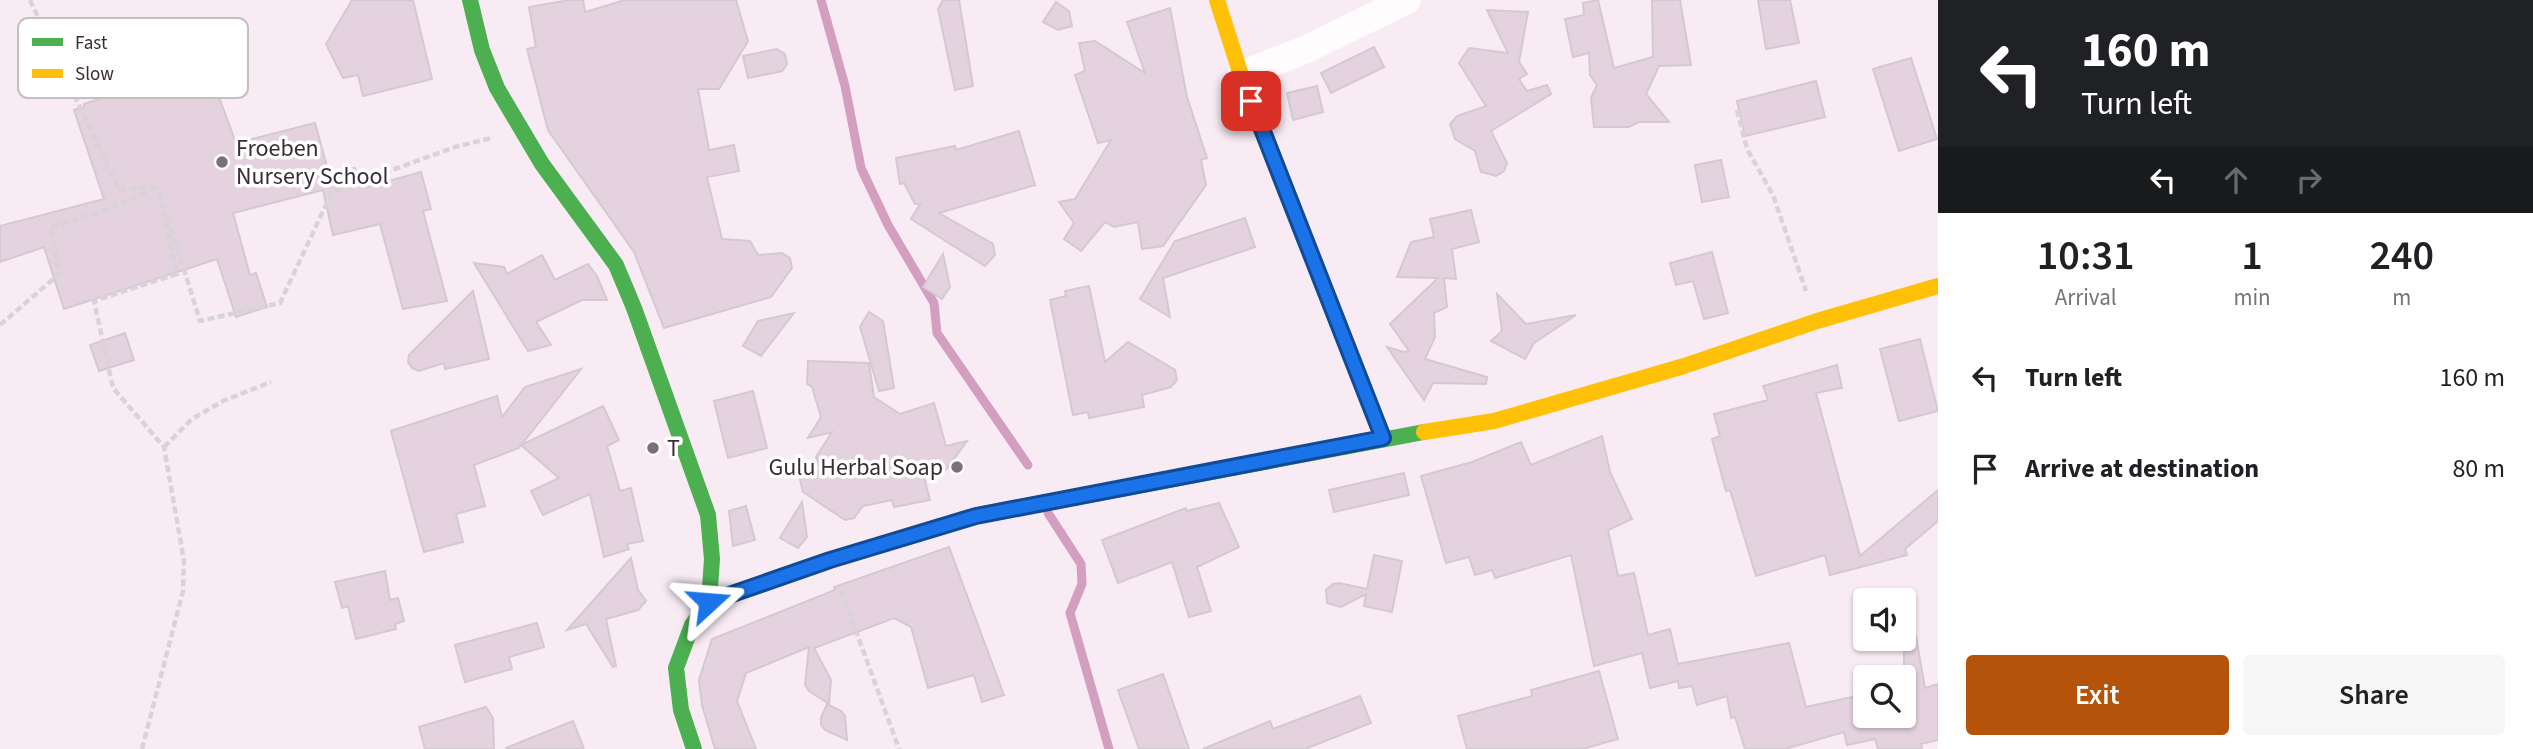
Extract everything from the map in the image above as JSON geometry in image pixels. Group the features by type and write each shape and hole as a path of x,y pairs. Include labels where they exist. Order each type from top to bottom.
{"street":[{"path":"470,0 482,50 497,88 542,164 616,265 708,515 712,559 709,602 692,625 676,668 681,710 694,749"},
{"path":"1217,0 1241,75 1383,438"},
{"path":"1241,75 1307,49 1407,0"},
{"path":"709,602 830,560 976,516 1383,438 1494,421 1684,366 1817,321 1938,286"}],"path":[{"path":"30,0 38,18"},
{"path":"76,98 119,190 158,187"},
{"path":"1737,110 1748,149 1773,195 1817,321"},
{"path":"158,187 200,321 280,303 331,192 455,147 523,130"},
{"path":"0,325 58,274 51,227 106,209 158,187"},
{"path":"142,749 183,591 184,561 164,447 113,388 94,301 177,274 158,187"},
{"path":"164,447 192,419 223,401 271,382"},
{"path":"830,560 899,749"}],"building":[{"path":"352,0 413,0 432,79 363,96 358,75 343,78 326,44"},
{"path":"583,0 585,12 625,0 736,0 748,41 719,89 698,89 709,150 734,145 739,171 707,177 722,239 750,241 758,255 782,253 790,258 792,268 771,297 664,328 634,252 548,130 527,49 536,47 529,7"},
{"path":"943,0 959,0 973,86 955,90 938,9"},
{"path":"1598,0 1614,68 1653,57 1652,0 1680,0 1691,65 1659,66 1646,94 1669,122 1639,122 1629,127 1594,127 1591,98 1597,85 1590,75 1589,53 1573,57 1565,19 1584,15 1583,3"},
{"path":"1758,0 1790,0 1799,43 1766,49"},
{"path":"1056,2 1069,11 1072,26 1058,30 1043,22"},
{"path":"1170,8 1187,97 1207,158 1201,160 1206,185 1163,246 1142,249 1138,222 1114,227 1105,222 1081,251 1064,239 1074,223 1059,202 1075,199 1111,140 1098,143 1075,75 1085,71 1079,43 1095,41 1145,73 1127,22"},
{"path":"1487,10 1528,12 1519,62 1527,74 1519,79 1527,91 1547,85 1551,94 1491,131 1507,163 1504,171 1496,176 1481,172 1475,151 1455,139 1450,124 1457,116 1486,106 1459,63 1469,48 1508,53"},
{"path":"1374,47 1384,67 1331,93 1321,73"},
{"path":"777,49 785,54 787,64 782,71 748,78 743,56"},
{"path":"1911,58 1937,139 1899,151 1873,69"},
{"path":"1816,81 1825,117 1745,136 1737,101"},
{"path":"1317,86 1323,112 1293,120 1287,93"},
{"path":"102,98 219,98 236,143 315,123 329,174 355,168 359,186 366,184 367,187 421,172 431,209 423,211 447,301 403,309 380,224 333,235 323,190 233,213 250,275 256,273 267,307 236,317 217,259 64,309 44,247 0,262 0,226 104,199 74,110 84,107 84,104"},
{"path":"1019,131 1035,185 939,213 993,244 995,255 985,266 911,219 920,204 915,204 904,183 900,184 896,158 955,146 956,150"},
{"path":"1721,160 1729,197 1702,202 1695,165"},
{"path":"1471,210 1479,242 1452,249 1456,279 1444,278 1447,307 1434,313 1435,337 1425,359 1487,377 1486,384 1433,383 1424,400 1387,347 1409,351 1390,324 1438,278 1397,277 1411,242 1434,237 1430,219"},
{"path":"1245,218 1255,247 1163,278 1170,317 1140,299 1175,241"},
{"path":"1712,252 1728,313 1704,319 1693,281 1676,285 1670,263"},
{"path":"943,254 950,287 942,299 923,287"},
{"path":"542,255 555,280 588,264 597,276 607,300 582,300 536,322 551,345 528,351 474,263 504,267 507,274"},
{"path":"1089,286 1105,362 1128,342 1175,370 1177,380 1171,387 1142,395 1144,407 1089,418 1088,412 1073,415 1050,300 1066,296 1065,291"},
{"path":"473,291 489,359 445,369 444,363 419,371 412,368 408,362 409,355"},
{"path":"1497,294 1526,324 1576,315 1534,343 1525,359 1491,341 1502,331"},
{"path":"869,312 883,321 894,388 879,391 860,327"},
{"path":"794,313 761,356 743,346 758,321"},
{"path":"125,333 134,360 99,371 90,345"},
{"path":"1920,339 1938,411 1899,421 1880,349"},
{"path":"808,361 869,363 874,397 900,414 934,403 946,446 967,441 945,471 924,477 930,500 894,507 892,500 863,506 854,518 845,520 803,492 799,475 820,471 816,457 832,432 808,438 821,417 812,387 807,384"},
{"path":"1837,365 1842,388 1816,393 1860,556 1938,490 1938,521 1905,549 1907,555 1830,575 1825,555 1756,576 1730,490 1726,491 1712,439 1720,436 1714,414 1768,400 1763,386"},
{"path":"581,369 519,448 474,465 485,506 456,514 463,542 424,552 391,431 497,396 502,417 525,387"},
{"path":"753,391 767,448 728,458 714,401"},
{"path":"603,406 619,440 607,446 620,491 631,488 643,541 627,544 629,549 604,557 590,494 543,515 531,491 559,478 521,445"},
{"path":"1602,436 1610,472 1632,519 1608,530 1618,576 1634,573 1648,635 1670,629 1678,664 1789,643 1806,707 1853,697 1853,728 1916,728 1916,665 1904,665 1904,651 1916,651 1916,637 1925,688 1938,684 1938,740 1921,744 1922,749 1878,749 1875,739 1847,745 1844,732 1785,749 1745,749 1735,717 1731,718 1727,696 1697,705 1692,686 1679,688 1678,681 1650,688 1642,653 1594,666 1571,555 1495,578 1492,570 1475,575 1469,557 1446,563 1421,476 1472,462 1521,442 1531,465"},
{"path":"1404,473 1409,495 1334,512 1329,490"},
{"path":"802,502 807,537 798,548 780,538"},
{"path":"1219,503 1239,547 1197,567 1211,611 1189,617 1172,562 1118,583 1102,540 1186,508 1187,511"},
{"path":"746,506 755,540 733,546 729,511"},
{"path":"949,547 1004,695 982,702 974,675 928,688 911,627 894,618 814,648 831,680 829,704 809,691 805,685 809,647 746,673 737,701 756,749 715,749 702,705 699,680 712,639 835,590 834,587"},
{"path":"1374,555 1402,561 1392,612 1364,606 1366,594 1341,607 1327,603 1326,590 1333,584 1367,589"},
{"path":"631,558 638,590 646,601 638,610 606,619 616,666 613,667 586,624 567,630"},
{"path":"385,571 390,600 398,598 404,621 395,624 396,629 356,639 348,606 342,608 335,582"},
{"path":"537,623 544,647 509,657 512,669 465,682 455,645"},
{"path":"1599,671 1618,739 1582,749 1467,749 1458,716 1532,696 1531,690"},
{"path":"1163,674 1189,749 1139,749 1118,690"},
{"path":"1360,696 1371,723 1305,749 1203,749 1270,721 1273,729"},
{"path":"827,704 845,716 847,740 825,730 821,725"},
{"path":"486,707 493,718 494,749 425,749 419,727"},
{"path":"573,721 584,749 506,749 506,748"}],"waterway":[{"path":"821,0 845,86 861,168 888,225 934,303 937,333 1028,465"},
{"path":"1048,513 1081,564 1082,584 1070,613 1109,749"}],"traffic: fast":[{"path":"470,0 482,50 497,88 542,164 616,265 634,308 708,515 712,559 709,602"},
{"path":"1299,224 1383,438"},
{"path":"694,749 681,710 676,668 692,625 709,602 830,560 976,516 1424,432"}],"traffic: slow":[{"path":"1217,0 1241,75 1299,224"},
{"path":"1424,432 1494,421 1684,366 1817,321 1938,286"}],"place":[{"name":"Froeben Nursery School","path":"222,162"},
{"name":"T","path":"653,448"},
{"name":"Gulu Herbal Soap","path":"957,467"}],"route":[{"path":"709,602 830,560 976,516 1383,438 1251,101"}]}
